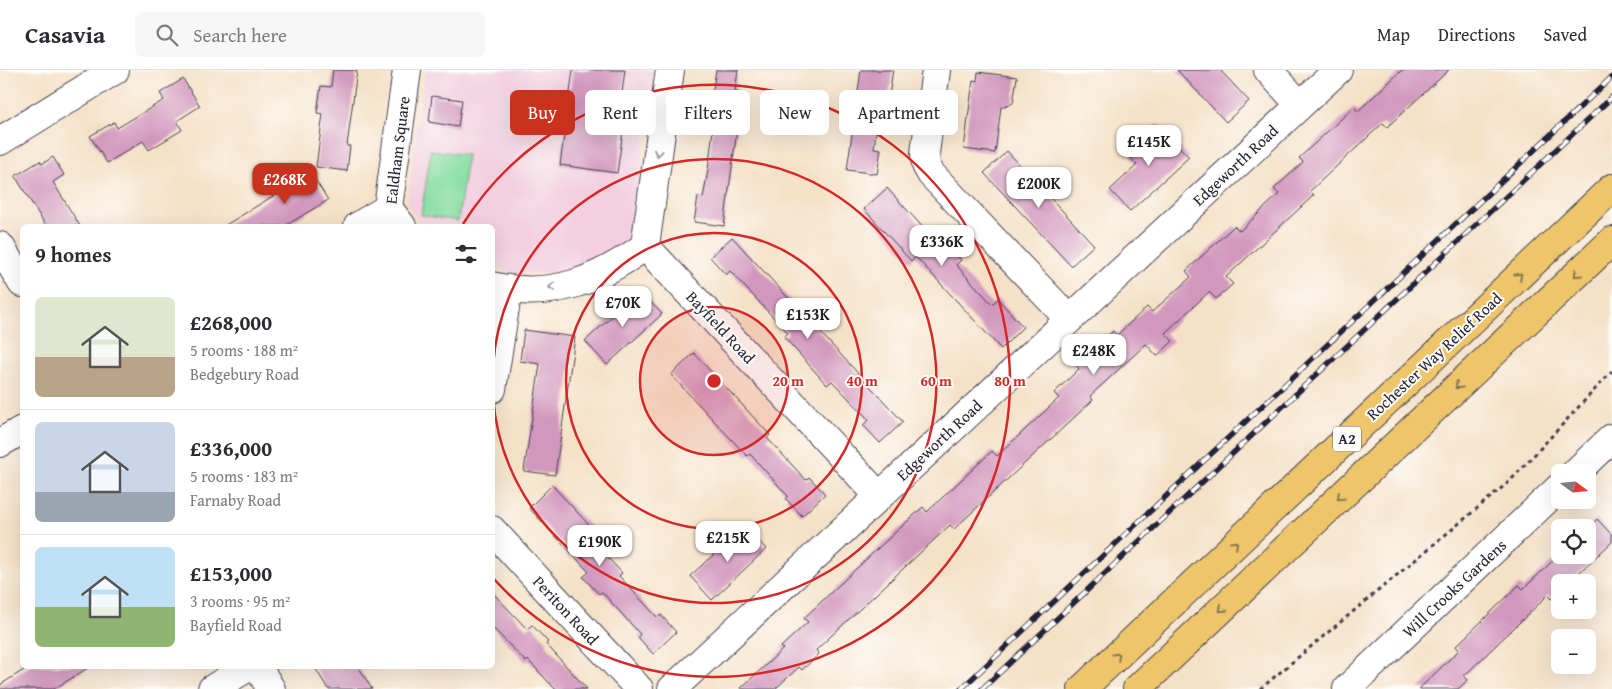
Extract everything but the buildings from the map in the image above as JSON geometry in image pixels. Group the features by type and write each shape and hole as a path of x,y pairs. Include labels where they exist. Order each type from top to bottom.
{"highway":[{"name":"Rochester Way Relief Road","path":"1082,689 1612,188"},
{"name":"A2","path":"1137,689 1612,241"}],"street":[{"path":"0,141 115,70"},
{"name":"Ealdham Square","path":"395,217 407,70"},
{"path":"495,351 500,287 549,288 584,282 618,266 645,246 670,70"},
{"path":"936,70 925,153 926,165 931,174 1069,319"},
{"path":"1268,70 1300,105"},
{"name":"Edgeworth Road","path":"672,689 1338,70"},
{"path":"366,224 395,217"},
{"path":"0,246 20,280"},
{"name":"Bayfield Road","path":"645,246 878,496"},
{"path":"0,443 20,431"},
{"path":"1584,464 1612,438"},
{"name":"Will Crooks Gardens","path":"1347,689 1551,496"},
{"name":"Periton Road","path":"495,533 639,689"},
{"path":"212,689 245,669"},
{"path":"259,669 271,689"}],"path":[{"path":"1260,689 1510,481 1612,370"}],"shaded area":[{"path":"425,70 655,70 652,90 585,90 585,135 645,135 630,235 606,255 582,267 550,273 517,273 495,268 495,224 420,224 407,204"}],"green space":[{"path":"431,150 467,155 458,221 421,215"}],"railway":[{"path":"961,689 1612,77"},
{"path":"982,689 1612,97"}]}
